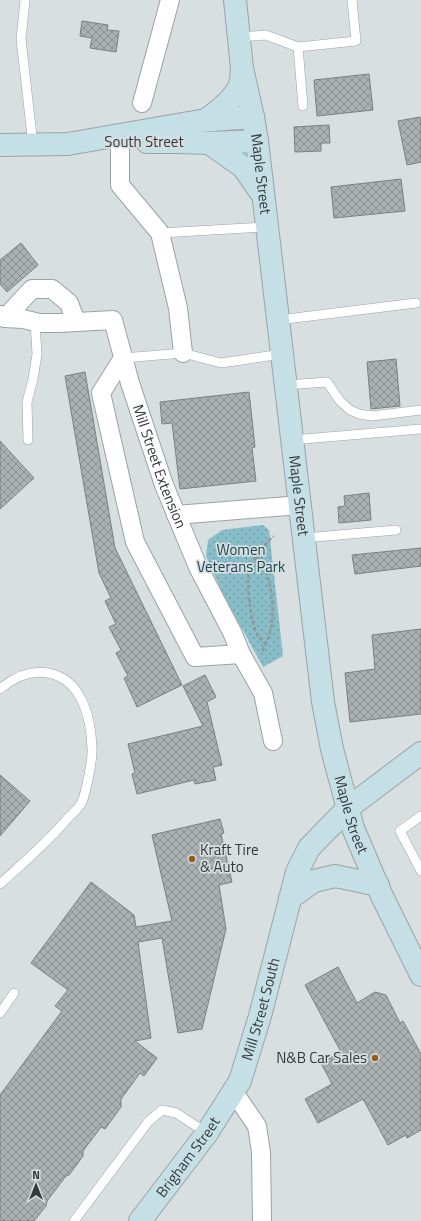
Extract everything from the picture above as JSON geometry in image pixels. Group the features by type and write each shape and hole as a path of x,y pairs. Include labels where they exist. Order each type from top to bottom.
{"main road":[{"name":"Maple Street","path":"235,0 242,68 254,118 257,141 323,702 332,749 353,828 378,885 421,975"},
{"name":"South Street","path":"206,120 220,109 236,92 240,84 242,68"},
{"name":"South Street","path":"0,145 68,144 206,120 254,118"},
{"name":"South Street","path":"80,142 179,142 209,144 257,141"},
{"path":"209,144 243,167 251,176 264,198"},
{"name":"Mill Street South","path":"233,1091 240,1081 260,1016 296,872 309,848 348,808 421,753"},
{"path":"290,898 314,881 336,876 378,885"},
{"name":"Brigham Street","path":"140,1221 208,1133 233,1091"}],"street":[{"path":"142,102 170,0"},
{"path":"120,142 120,185 160,233 178,308 182,353"},
{"path":"52,288 70,303 76,322 35,322 3,316 32,289 52,288"},
{"name":"Mill Street Extension","path":"76,322 112,320 130,383 164,485 198,567 232,632 241,654 263,693 273,740"},
{"path":"123,358 101,393 135,542 195,657 241,654"},
{"path":"176,515 300,505"},
{"path":"233,1091 257,1126 261,1152 262,1221"}],"lane":[{"path":"25,0 21,39 33,145"},
{"path":"239,38 266,35 298,47 356,41 352,0"},
{"path":"298,47 303,106"},
{"path":"160,233 267,226"},
{"path":"278,320 416,304"},
{"path":"28,440 27,402 37,354 35,322"},
{"path":"123,358 182,353 221,363 282,354"},
{"path":"286,385 327,382 340,401 350,410 366,416 421,410"},
{"path":"292,440 421,428"},
{"path":"304,538 396,530"},
{"path":"0,689 7,683 19,677 30,674 42,672 53,674 62,678 77,691 83,701 89,725 92,749 86,786 81,803 54,834 0,884"},
{"path":"421,816 400,831 421,871"},
{"path":"0,1013 14,993"},
{"path":"74,1221 148,1122 162,1110 176,1113 208,1133"}],"path":[{"path":"266,645 258,636 251,617 248,592 249,570 257,556 273,536"},
{"path":"257,556 264,566 270,584 273,607 271,632 266,645 260,654"}],"green space":[{"name":"Women Veterans Park","path":"263,525 269,530 283,656 263,667 222,592 206,556 208,540 222,530"}],"building":[{"path":"82,21 108,25 107,30 119,31 116,52 90,48 92,38 80,36"},
{"path":"369,74 373,110 317,116 314,80"},
{"path":"420,117 421,162 407,165 398,121"},
{"path":"329,125 330,143 321,143 321,151 295,152 294,127"},
{"path":"401,179 405,211 334,218 331,187"},
{"path":"21,243 38,265 7,292 0,284 0,260"},
{"path":"396,359 400,406 371,409 367,362"},
{"path":"85,372 115,548 182,685 137,707 124,678 128,676 116,653 121,650 109,627 116,624 105,601 111,598 99,573 65,376"},
{"path":"249,392 255,447 252,448 256,481 180,489 172,423 162,424 160,402"},
{"path":"0,441 34,478 0,509"},
{"path":"369,493 371,520 339,523 338,507 345,506 344,496"},
{"path":"421,548 421,566 355,574 352,555"},
{"path":"421,629 421,714 350,722 345,673 375,669 372,635"},
{"path":"205,675 216,697 207,702 222,765 213,767 216,780 195,784 194,780 137,794 132,774 135,773 128,744 203,726 183,686"},
{"path":"0,775 30,801 0,836"},
{"path":"220,819 224,833 221,834 232,882 219,885 226,929 202,1029 178,1033 162,938 138,942 151,1038 135,1041 157,1058 144,1076 140,1073 121,1099 121,1107 105,1129 101,1127 83,1151 83,1156 47,1201 46,1206 34,1221 0,1221 0,1095 62,1011 55,1006 68,990 31,963 91,882 134,915 136,927 172,921 152,835"},
{"name":"N&B Car Sales","path":"338,967 357,1003 375,992 386,995 400,1023 403,1021 421,1054 421,1130 407,1138 406,1135 388,1145 363,1099 318,1123 305,1099 332,1084 321,1063 341,1052 305,985"}],"place":[{"name":"Kraft Tire & Auto","path":"192,859"},
{"name":"N&B Car Sales","path":"375,1058"}]}
